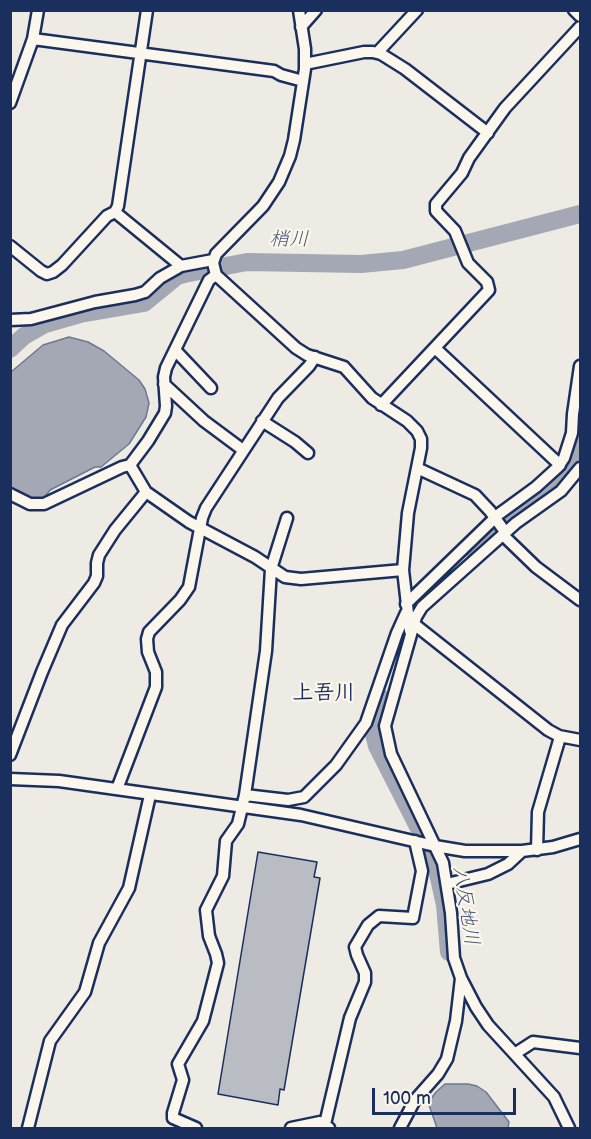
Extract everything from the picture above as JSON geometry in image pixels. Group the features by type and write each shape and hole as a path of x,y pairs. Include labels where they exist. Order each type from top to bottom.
{"street":[{"path":"10,103 33,39 38,10"},
{"path":"10,246 41,272 53,272 62,266 106,216 116,212 147,10"},
{"path":"299,10 305,64 294,140 279,182 263,206 216,254 213,261 216,275 296,348 307,355 344,367 366,393 407,421 417,431 421,439 421,448 408,513 404,570 411,638"},
{"path":"301,27 316,10"},
{"path":"377,53 417,10"},
{"path":"574,10 580,16"},
{"path":"381,405 489,290 487,282 468,263 460,240 455,231 436,211 436,204 462,173 469,158 506,108 580,27"},
{"path":"33,39 274,71 280,75 303,81"},
{"path":"305,64 363,52 377,53 405,69 488,134"},
{"path":"116,212 181,266"},
{"path":"10,320 31,319 95,302 135,295 145,292 160,278 181,266 213,261"},
{"path":"10,494 30,504 44,504 130,465 165,413 166,368 210,280 216,275"},
{"path":"435,348 560,465"},
{"path":"175,350 211,388"},
{"path":"117,789 156,687 156,672 146,646 149,632 180,600 189,587 206,508 278,398 315,357"},
{"path":"10,779 59,781 150,795 244,800 288,800 304,797 336,765 366,723 407,608 494,518 536,487 560,465 572,432 580,366"},
{"path":"164,384 204,421 243,450"},
{"path":"262,421 308,453"},
{"path":"130,465 146,492 156,501 285,576 301,579 404,570"},
{"path":"417,468 475,495 505,533 506,538 536,567 580,600"},
{"path":"569,1128 554,1097 488,1025 461,978 454,958 443,863 391,754 385,726 414,624 422,607 505,533 561,491 580,468"},
{"path":"10,755 62,626 94,583 99,555 115,530 146,492"},
{"path":"196,1128 173,1118 183,1080 178,1065 203,1021 218,963 209,936 206,910 223,876 226,841 238,824 244,800 266,651 271,569 287,518"},
{"path":"414,624 548,730 560,737 580,740"},
{"path":"537,850 538,812 560,737"},
{"path":"28,1128 50,1041 85,992 99,944 129,888 150,795"},
{"path":"244,800 435,846 484,852 537,850 580,839"},
{"path":"291,1128 320,1122 327,1126 351,1018 365,982 365,973 355,947 368,925 379,916 413,918 422,871 415,841"},
{"path":"447,884 488,874 508,864 522,851"},
{"path":"400,1128 415,1100 438,1074 447,1059 456,1021 461,978"},
{"path":"516,1053 533,1042 580,1048"}],"shaded area":[{"path":"69,337 88,342 104,351 139,380 145,389 149,403 146,417 129,444 101,467 95,467 50,490 45,497 34,501 11,491 11,372 43,345"},
{"path":"445,1084 468,1084 477,1086 486,1092 509,1122 508,1128 437,1128 429,1105 436,1092"}],"building":[{"path":"258,852 317,862 314,877 320,878 284,1090 280,1089 278,1105 218,1094"}],"waterway":[{"name":"梢川","path":"10,349 24,336 45,324 80,314 144,303 177,276 184,274 247,262 361,264 403,260 580,214"},
{"name":"八反地川","path":"470,548 567,471 576,451 580,433 580,415"},
{"name":"八反地川","path":"412,607 444,574"},
{"name":"八反地川","path":"379,696 374,714 374,734 377,746 435,860 445,905 449,952"}],"district":[{"name":"上吾川","path":"324,694"}]}
